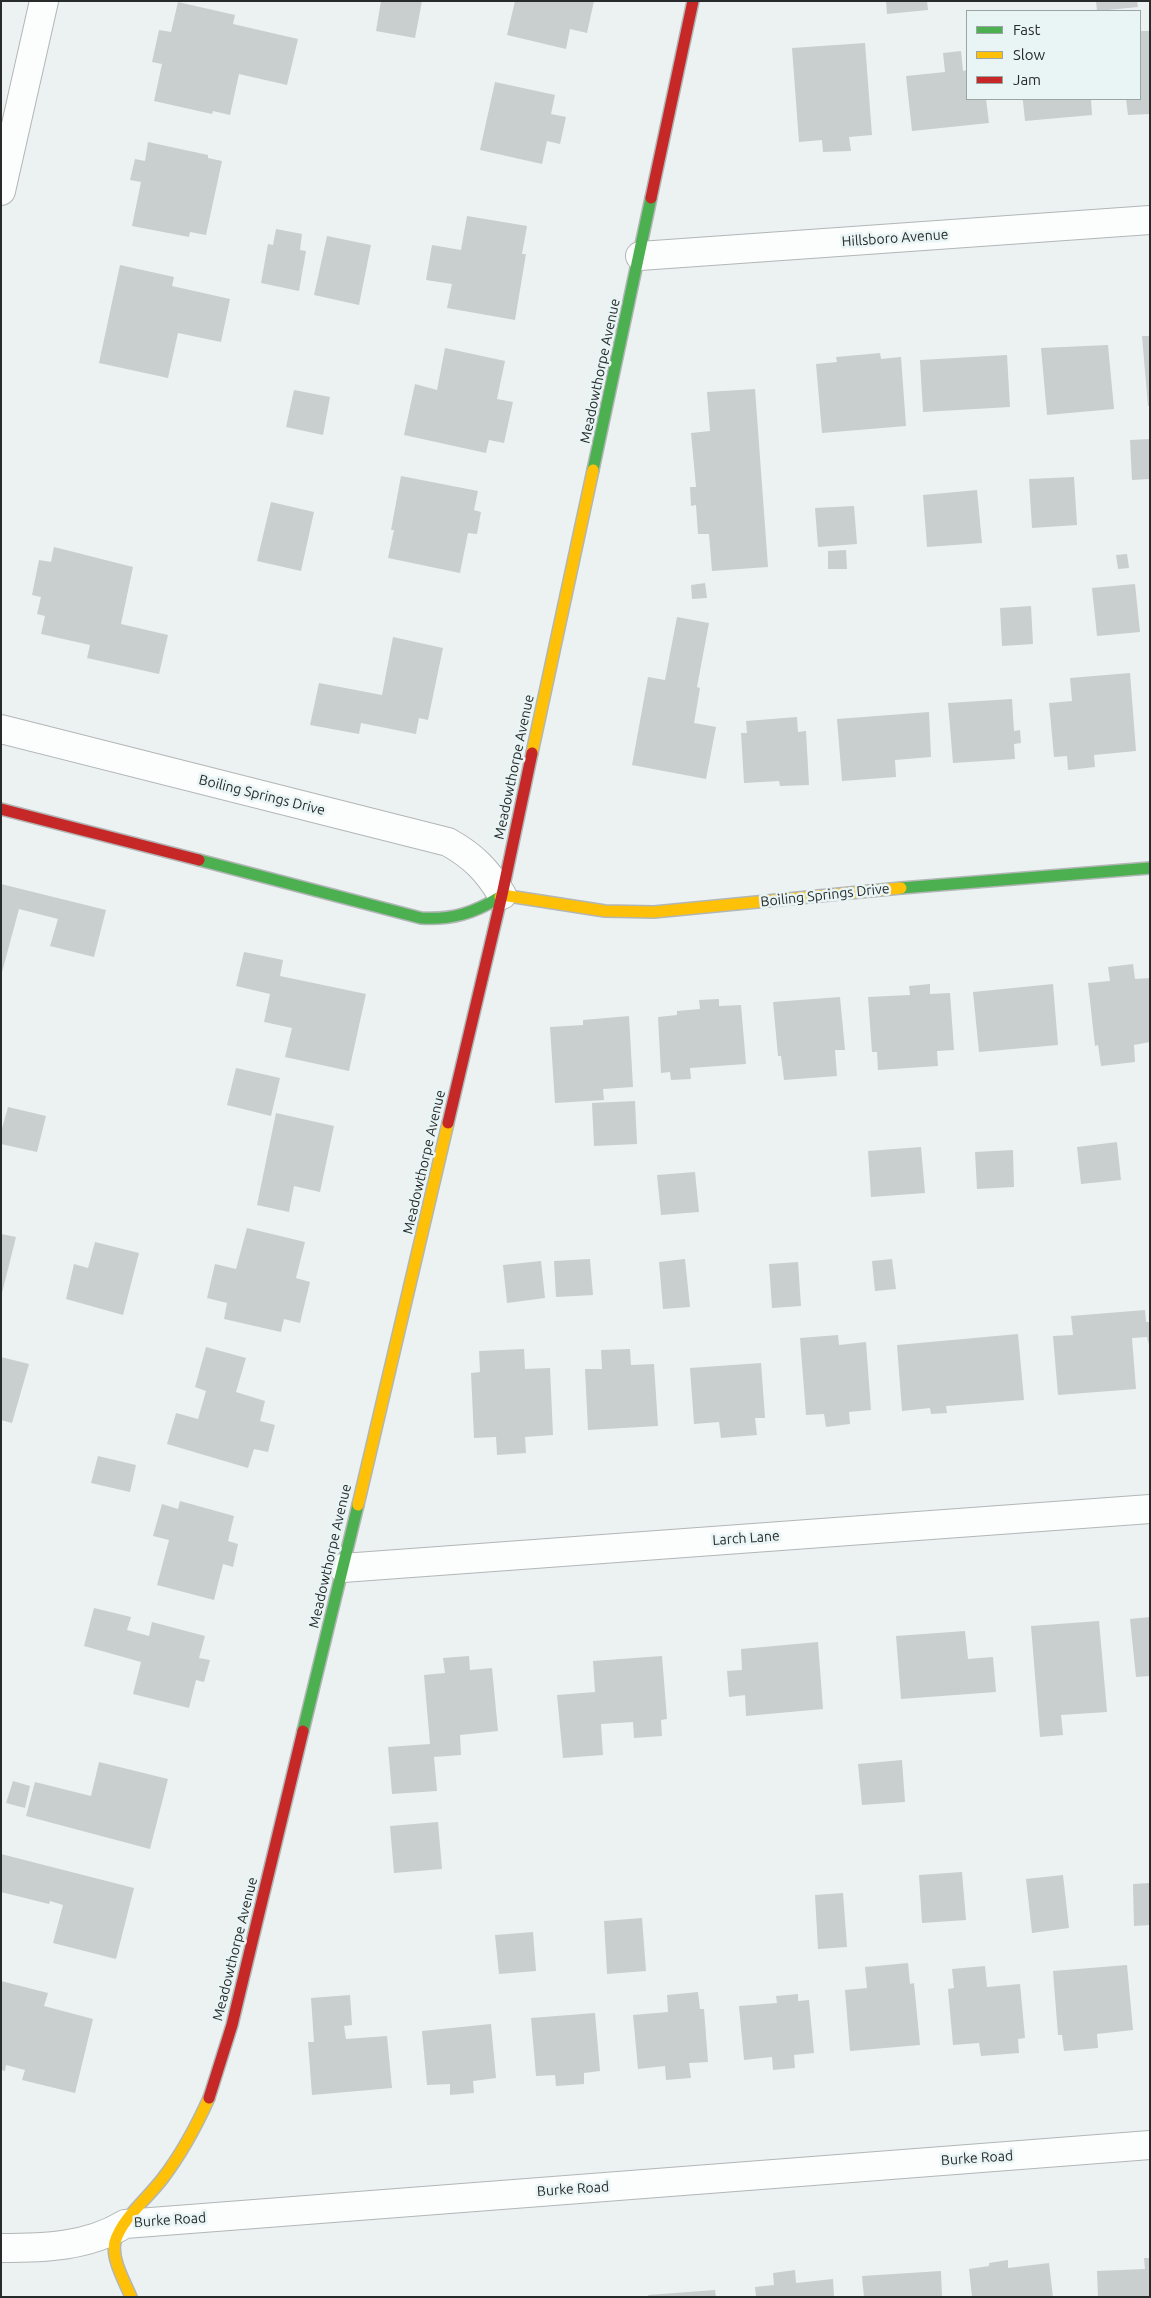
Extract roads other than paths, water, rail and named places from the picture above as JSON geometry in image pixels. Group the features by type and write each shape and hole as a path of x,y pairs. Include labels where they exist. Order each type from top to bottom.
{"street":[{"path":"1,192 44,1"},
{"name":"Meadowthorpe Avenue","path":"131,2297 117,2263 115,2243 124,2224 163,2178 191,2138 211,2095 232,2025 343,1568 502,895 693,1"},
{"name":"Hillsboro Avenue","path":"640,256 1150,220"},
{"name":"Boiling Springs Drive","path":"1,729 448,842 468,853 480,863 502,895 605,911 654,912 896,888 1150,868"},
{"path":"1,809 421,918 443,920 462,918 502,895"},
{"name":"Larch Lane","path":"343,1568 1150,1509"},
{"name":"Burke Road","path":"1,2248 40,2248 78,2243 106,2235 124,2224 1150,2145"}]}
